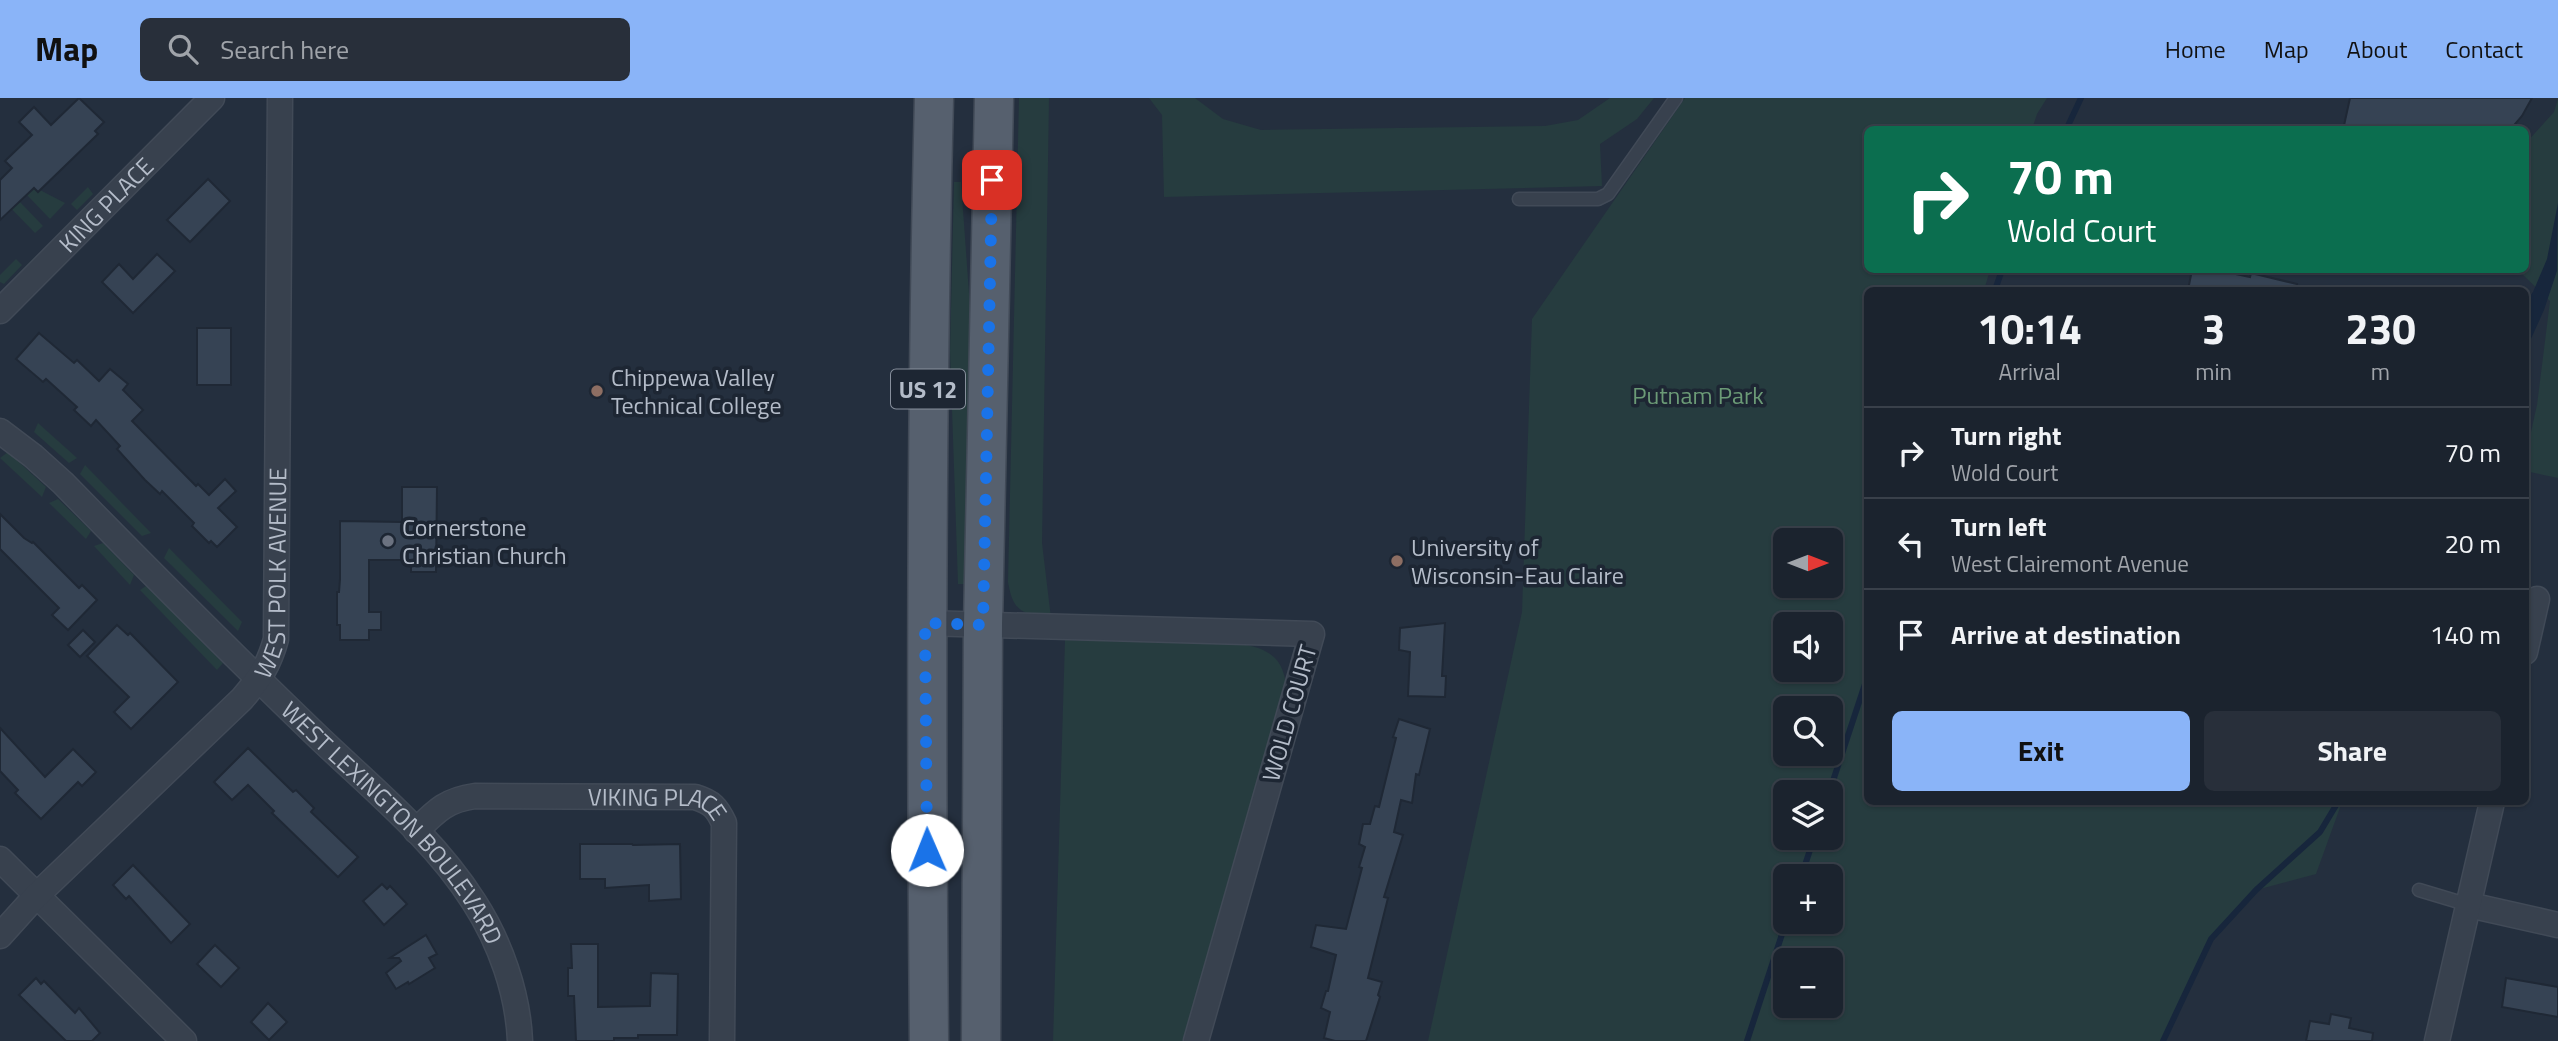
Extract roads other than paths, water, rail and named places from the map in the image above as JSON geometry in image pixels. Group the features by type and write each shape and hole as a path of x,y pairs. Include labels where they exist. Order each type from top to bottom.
{"main road":[{"name":"US 12","path":"929,1041 925,623 934,98"},
{"name":"US 12","path":"981,1041 983,625 994,98"}],"street":[{"name":"KING PLACE","path":"0,311 212,98"},
{"name":"WEST POLK AVENUE","path":"0,936 36,896 242,699 270,662 276,639 280,98"},
{"name":"WEST LEXINGTON BOULEVARD","path":"0,431 63,483 259,680 416,831 452,870 475,902 493,935 514,1001 520,1041"},
{"path":"2529,616 2531,598"},
{"name":"WOLD COURT","path":"925,623 1312,634 1196,1041"},
{"name":"VIKING PLACE","path":"416,831 439,808 456,799 475,796 695,797 709,801 718,810 724,823 722,1041"},
{"path":"2437,1041 2491,805"},
{"path":"0,859 184,1041"},
{"path":"2469,905 2558,925"}],"lane":[{"path":"1519,199 1598,199 1608,194 1676,98"},
{"path":"2418,890 2469,905"}],"water":[{"path":"2558,203 2557,271 2529,343 2529,298 2547,259"}],"waterway":[{"path":"2068,126 2081,98"},
{"path":"1996,287 2001,273"},
{"path":"1833,780 1864,687"},
{"path":"2163,1041 2211,939 2256,890 2320,832 2336,805"},
{"path":"1805,864 1810,850"},
{"path":"1747,1041 1782,934"}],"place":[{"name":"Chippewa Valley Technical College","path":"597,391"},
{"name":"Cornerstone Christian Church","path":"388,541"},
{"name":"University of Wisconsin-Eau Claire","path":"1397,561"}],"park label":[{"name":"Putnam Park","path":"1698,395"}]}
